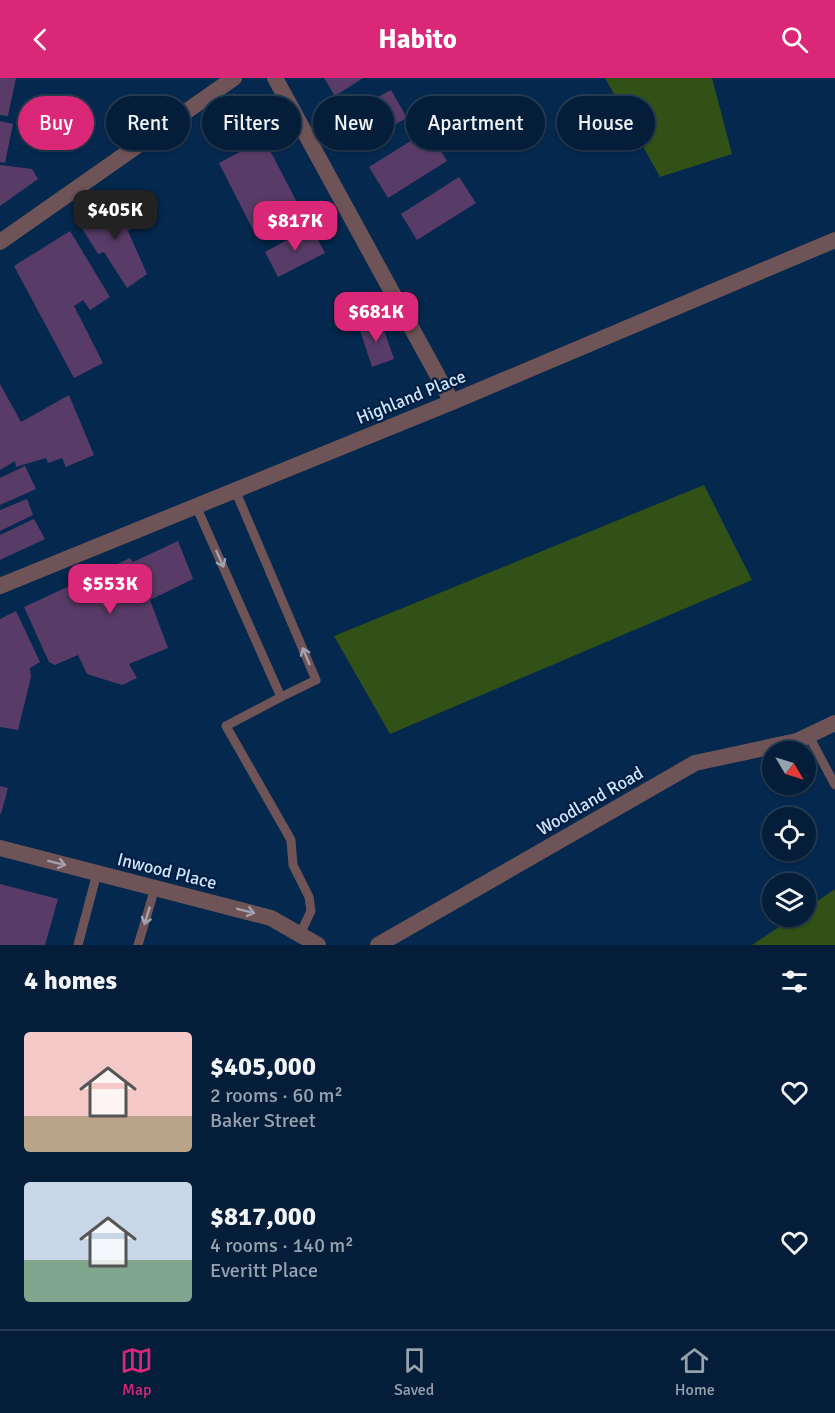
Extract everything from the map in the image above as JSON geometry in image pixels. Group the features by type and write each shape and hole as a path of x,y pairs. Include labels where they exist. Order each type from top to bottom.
{"street":[{"path":"0,242 234,78"},
{"path":"275,78 452,402"},
{"name":"Highland Place","path":"0,585 452,402 835,240"},
{"name":"Woodland Road","path":"378,945 695,763 797,741 835,723"},
{"name":"Inwood Place","path":"0,848 271,918 318,945"}],"lane":[{"path":"235,490 316,680 226,726 291,840 293,865 309,897 311,911 300,934"},
{"path":"196,506 281,697"},
{"path":"809,736 835,785"},
{"path":"78,945 97,873"},
{"path":"138,945 155,888"}],"green space":[{"path":"605,78 712,78 732,154 660,177 645,150 655,150 655,96 615,96"},
{"path":"704,485 752,580 390,734 334,636"},
{"path":"835,889 835,945 752,945 779,927 816,927 816,902"}],"building":[{"path":"0,78 16,78 8,116 0,115"},
{"path":"324,78 363,78 335,96"},
{"path":"391,90 406,119 394,125 394,96 380,96"},
{"path":"0,121 13,124 5,163 0,162"},
{"path":"406,144 406,150 440,150 447,161 388,198 369,167"},
{"path":"243,150 270,150 299,206 253,230 219,163"},
{"path":"0,165 32,169 38,179 0,206"},
{"path":"459,177 476,203 417,240 401,214"},
{"path":"109,201 117,211 125,206 138,222 128,231 147,274 127,288 104,252 98,254 78,222"},
{"path":"311,227 325,253 278,277 265,252"},
{"path":"70,231 110,297 90,310 83,300 74,306 103,363 74,378 14,266"},
{"path":"380,319 394,359 372,367 359,327"},
{"path":"0,384 21,422 69,395 94,455 66,467 62,458 48,463 46,458 16,467 15,461 0,470"},
{"path":"25,466 36,489 0,505 0,478"},
{"path":"27,499 33,515 0,531 0,510"},
{"path":"34,519 45,539 0,560 0,535"},
{"path":"178,541 193,579 150,600 168,648 129,664 137,678 122,685 87,674 78,655 55,665 49,662 24,607 130,558 133,562"},
{"path":"16,611 40,662 30,668 31,677 18,730 0,727 0,619"},
{"path":"0,786 8,788 1,814 0,814"},
{"path":"0,884 58,899 45,945 0,945"}]}
